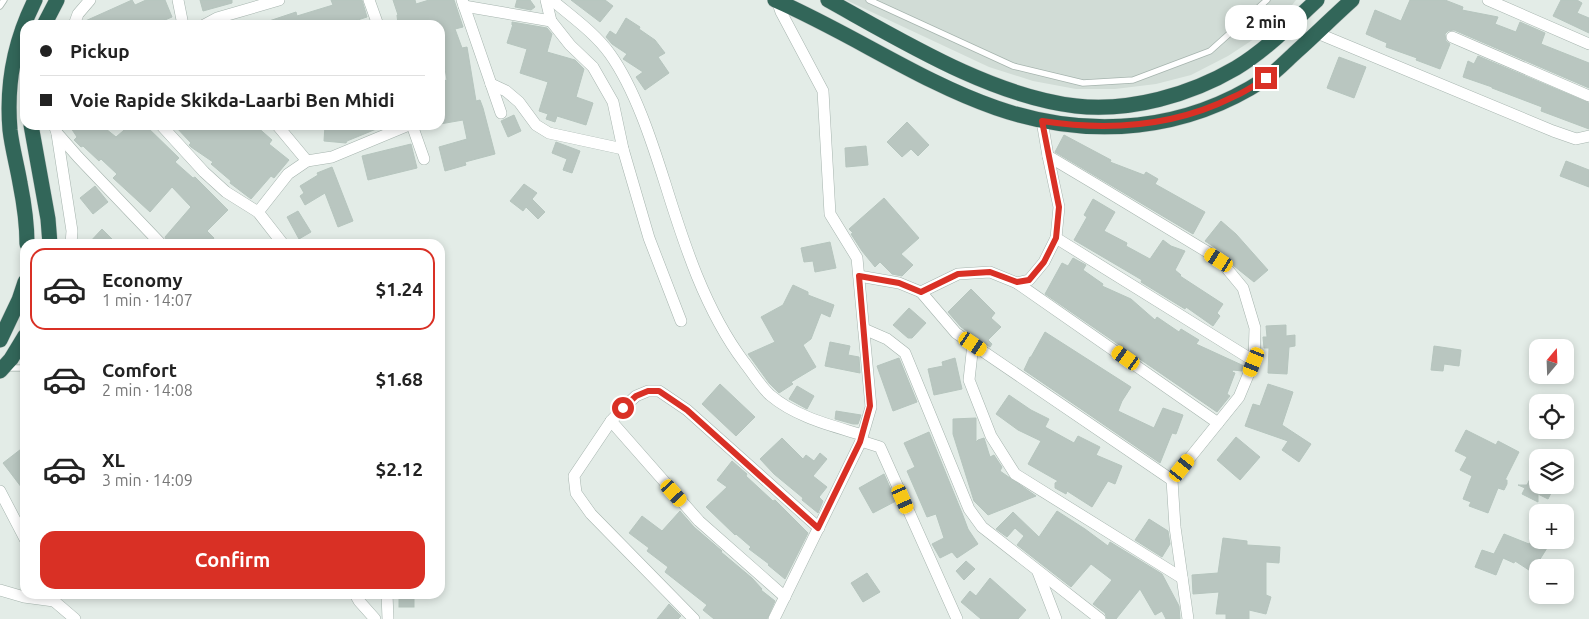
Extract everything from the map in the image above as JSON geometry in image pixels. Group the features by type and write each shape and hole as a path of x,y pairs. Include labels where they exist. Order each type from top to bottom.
{"highway":[{"path":"26,20 35,0"},
{"path":"47,20 57,0"},
{"path":"777,0 890,60 945,87 995,108 1042,121 1099,127 1152,123 1206,109 1233,97 1266,78 1352,0"},
{"path":"828,0 900,40 993,84 1038,99 1078,106 1120,106 1185,91 1217,78 1261,50 1317,0"},
{"path":"20,34 10,79 10,130 21,184 27,239"},
{"path":"32,130 48,218 50,239"},
{"path":"0,340 20,297"},
{"path":"1,369 20,344"}],"street":[{"path":"76,20 78,14 90,0"},
{"path":"178,0 181,20"},
{"path":"213,20 279,0"},
{"path":"369,0 376,20"},
{"path":"546,0 551,20 570,45 593,67 613,102 623,150 649,238 681,321"},
{"path":"552,0 589,32 609,53 623,75 650,137 676,220 704,293 733,347 769,394 806,418 880,447 958,619"},
{"path":"774,619 861,438 870,406 857,258 830,214 823,91 780,12 777,0"},
{"path":"1488,0 1589,44"},
{"path":"463,3 551,20"},
{"path":"463,3 501,113"},
{"path":"1317,33 1553,131 1576,139 1589,136"},
{"path":"1452,37 1589,96"},
{"path":"491,84 506,91 519,102 536,125 550,133 623,150"},
{"path":"1017,282 1029,280 1044,262 1056,238 1059,207 1042,121"},
{"path":"56,130 72,230 71,239"},
{"path":"57,130 78,157 156,239"},
{"path":"166,130 204,172 226,192 258,212 279,239"},
{"path":"281,130 308,161"},
{"path":"258,212 288,174 308,161 332,157 399,130"},
{"path":"413,130 424,159"},
{"path":"1048,156 1219,260 1243,288 1255,328 1254,362 1239,397 1172,480 1175,527 1188,619"},
{"path":"1056,238 1254,362"},
{"path":"921,292 958,274 990,272 1017,282 1218,423"},
{"path":"859,276 899,283 921,292 956,333 1172,480"},
{"path":"864,329 888,340 905,353 969,509 982,527 1100,619"},
{"path":"973,344 970,380 991,436 1016,474 1182,578"},
{"path":"694,619 591,514 576,493 574,476 611,421 636,396 648,391 659,391 687,410 818,528"},
{"path":"611,421 699,521 785,598"},
{"path":"0,492 20,530"},
{"path":"1038,570 1056,619"},
{"path":"0,590 20,596"},
{"path":"54,599 75,619"},
{"path":"358,599 375,619"},
{"path":"387,599 388,619"}],"lane":[{"path":"0,6 4,0"},
{"path":"868,0 1013,66 1083,83 1134,80 1210,51 1267,0"},
{"path":"1,369 20,368"}],"shaded area":[{"path":"846,0 1296,0 1289,9 1257,37 1228,56 1191,75 1156,84 1115,89 1076,89 1033,81 989,67"}],"building":[{"path":"132,0 135,5 146,0 165,0 172,17 165,20 87,20"},
{"path":"200,0 232,0 232,3 203,11"},
{"path":"331,0 362,0 367,17 358,20 272,20 296,12 297,16 333,5"},
{"path":"393,0 415,0 416,4 429,0 454,0 463,27 455,29 462,48 467,47 476,101 480,100 483,108 495,154 465,162 466,165 445,171 439,147 467,139 463,120 445,123 445,81 447,80 445,69 445,20 398,20 398,15"},
{"path":"517,0 530,0 535,7 531,10 515,7"},
{"path":"571,0 605,0 613,6 600,22"},
{"path":"1410,0 1445,0 1463,7 1462,10 1498,17 1495,24 1516,32 1520,22 1545,33 1541,44 1589,63 1589,88 1454,30 1448,31 1445,34 1446,41 1450,44 1440,69 1416,60 1417,58 1386,47 1387,43 1366,34 1375,10 1401,21"},
{"path":"1561,0 1577,0 1582,3 1577,13 1589,18 1589,33 1553,16"},
{"path":"626,18 655,40 665,53 658,57 669,73 645,90 636,77 643,72 623,59 627,54 612,44 606,37 610,31 616,35"},
{"path":"512,22 547,28 552,34 547,52 575,60 584,69 576,97 593,103 586,125 557,116 555,122 546,119 548,114 539,111 548,82 520,73 527,49 507,43"},
{"path":"1478,56 1589,103 1589,129 1541,111 1542,107 1463,77 1468,61 1474,64"},
{"path":"1339,57 1366,67 1354,98 1327,88"},
{"path":"514,115 521,131 508,137 501,121"},
{"path":"907,122 929,145 918,156 911,149 902,157 887,142"},
{"path":"72,130 107,130 116,137 124,130 150,130 179,158 175,162 193,178 195,177 228,210 207,231 214,238 166,239 165,237 191,207 172,187 150,212 113,178 117,174 101,159 99,161 74,140 77,137"},
{"path":"179,130 261,130 272,140 269,144 289,160 274,178 271,176 251,199 230,183 231,181 211,164 213,162 191,147 189,145 191,143"},
{"path":"325,130 374,130 346,143 324,141"},
{"path":"1064,135 1111,160 1110,162 1144,175 1146,172 1158,179 1155,184 1205,212 1193,234 1055,152"},
{"path":"556,142 580,151 572,173 563,170 567,159 552,153"},
{"path":"411,144 417,168 368,180 362,156"},
{"path":"866,146 868,165 846,167 845,148"},
{"path":"1566,161 1589,170 1589,187 1560,176"},
{"path":"332,167 353,221 338,227 325,193 305,205 300,196 304,193 300,186 318,175 317,173"},
{"path":"524,184 537,193 532,199 545,212 538,219 526,207 523,211 510,201"},
{"path":"95,186 108,202 93,214 80,198"},
{"path":"884,198 919,238 901,254 913,265 902,276 892,274 880,262 875,267 862,251 849,229"},
{"path":"1093,199 1115,212 1104,231 1127,243 1126,246 1150,259 1163,240 1171,246 1185,251 1175,270 1180,276 1223,304 1217,313 1220,316 1213,326 1186,307 1185,309 1141,282 1142,280 1074,240 1087,217 1084,215"},
{"path":"298,211 311,232 299,239 287,217"},
{"path":"1221,221 1236,234 1268,270 1254,282 1234,266 1223,253 1205,241"},
{"path":"102,229 112,239 93,239"},
{"path":"830,242 836,268 815,272 813,261 804,262 801,248"},
{"path":"1073,258 1086,265 1083,270 1103,284 1102,286 1131,299 1155,320 1157,317 1179,332 1181,329 1199,340 1196,344 1244,366 1242,371 1233,370 1232,372 1235,373 1227,394 1230,396 1217,412 1045,294 1062,263 1068,266"},
{"path":"793,285 808,292 808,295 834,305 830,317 821,313 811,339 803,345 816,367 791,382 793,384 779,393 769,383 748,354 775,342 761,317 783,305"},
{"path":"971,289 995,313 991,318 1001,327 988,340 992,344 990,347 961,327 948,312"},
{"path":"909,308 926,323 912,338 908,338 893,325"},
{"path":"1286,325 1286,336 1295,335 1295,346 1289,347 1287,374 1268,373 1269,348 1264,348 1263,337 1267,337 1266,326"},
{"path":"1045,332 1131,387 1118,411 1154,428 1163,408 1183,415 1176,434 1172,433 1160,463 1024,370"},
{"path":"830,342 850,346 848,355 859,357 860,373 825,366"},
{"path":"1434,346 1461,350 1459,366 1444,364 1443,371 1431,370"},
{"path":"899,358 917,402 893,411 877,366"},
{"path":"955,358 962,389 934,395 928,369 943,366 942,362"},
{"path":"720,384 755,417 736,436 702,404"},
{"path":"1268,384 1293,392 1282,425 1311,444 1299,462 1282,450 1288,441 1245,426 1253,404 1260,406"},
{"path":"797,386 814,396 807,409 789,399"},
{"path":"1009,395 1031,410 1049,419 1045,427 1074,443 1078,436 1100,447 1096,455 1122,466 1115,484 1108,481 1092,507 1067,491 1066,494 1055,488 1055,483 1058,481 1028,464 1041,441 1018,430 996,414"},
{"path":"836,411 861,415 858,424 835,419"},
{"path":"976,418 976,442 984,438 990,457 994,455 1002,467 1000,471 1036,496 988,515 974,501 953,434 953,419"},
{"path":"1466,430 1496,445 1498,441 1519,452 1505,480 1507,480 1507,484 1504,490 1498,488 1488,513 1469,506 1471,502 1463,499 1472,476 1460,470 1467,457 1455,451"},
{"path":"929,432 968,529 978,544 957,558 952,552 940,558 932,544 944,538 936,514 927,517 907,471 915,467 904,443"},
{"path":"1236,437 1260,457 1240,480 1217,460"},
{"path":"782,438 803,459 806,455 814,461 820,453 827,459 813,476 827,487 819,497 823,501 818,513 760,459"},
{"path":"20,450 20,485 3,463"},
{"path":"732,461 808,533 785,579 749,549 751,547 735,535 706,507 727,487 717,480"},
{"path":"884,474 896,501 873,513 859,488"},
{"path":"1529,481 1529,494 1538,494 1538,502 1522,494 1525,488 1518,485 1527,485"},
{"path":"1538,494 1550,494 1548,499"},
{"path":"680,511 694,527 775,601 767,619 714,619 703,610 707,605 665,572 668,567 647,551 649,548 629,533 642,516 662,531"},
{"path":"1057,511 1108,546 1110,542 1162,574 1179,606 1180,619 1166,619 1162,611 1155,615 1140,589 1116,619 1107,619 1105,613 1093,604 1112,580 1091,564 1071,587 1017,545 1024,536 1015,528 1007,537 996,529 1013,512 1039,537"},
{"path":"1149,519 1168,531 1170,544 1162,557 1135,540"},
{"path":"1504,534 1529,544 1529,549 1546,549 1540,559 1529,559 1529,570 1515,561 1514,563 1503,558 1496,575 1475,567 1482,550 1494,554"},
{"path":"1223,538 1247,541 1247,545 1280,547 1279,563 1266,562 1266,595 1271,597 1266,614 1249,610 1249,619 1226,619 1226,614 1216,614 1219,592 1193,594 1192,575 1218,573"},
{"path":"966,561 975,569 964,580 956,571"},
{"path":"867,573 880,592 863,602 851,583"},
{"path":"990,578 1026,610 1018,619 981,619 961,602 970,591 976,596"},
{"path":"399,599 414,599 414,607 399,607"},
{"path":"669,604 681,616 678,619 657,619"}],"route":[{"path":"623,408 636,396 648,391 659,391 687,410 818,528 860,442 870,406 859,276 899,283 921,292 958,274 990,272 1017,282 1029,280 1044,262 1056,238 1059,207 1042,121 1099,127 1152,123 1206,109 1233,97 1266,78"}]}
